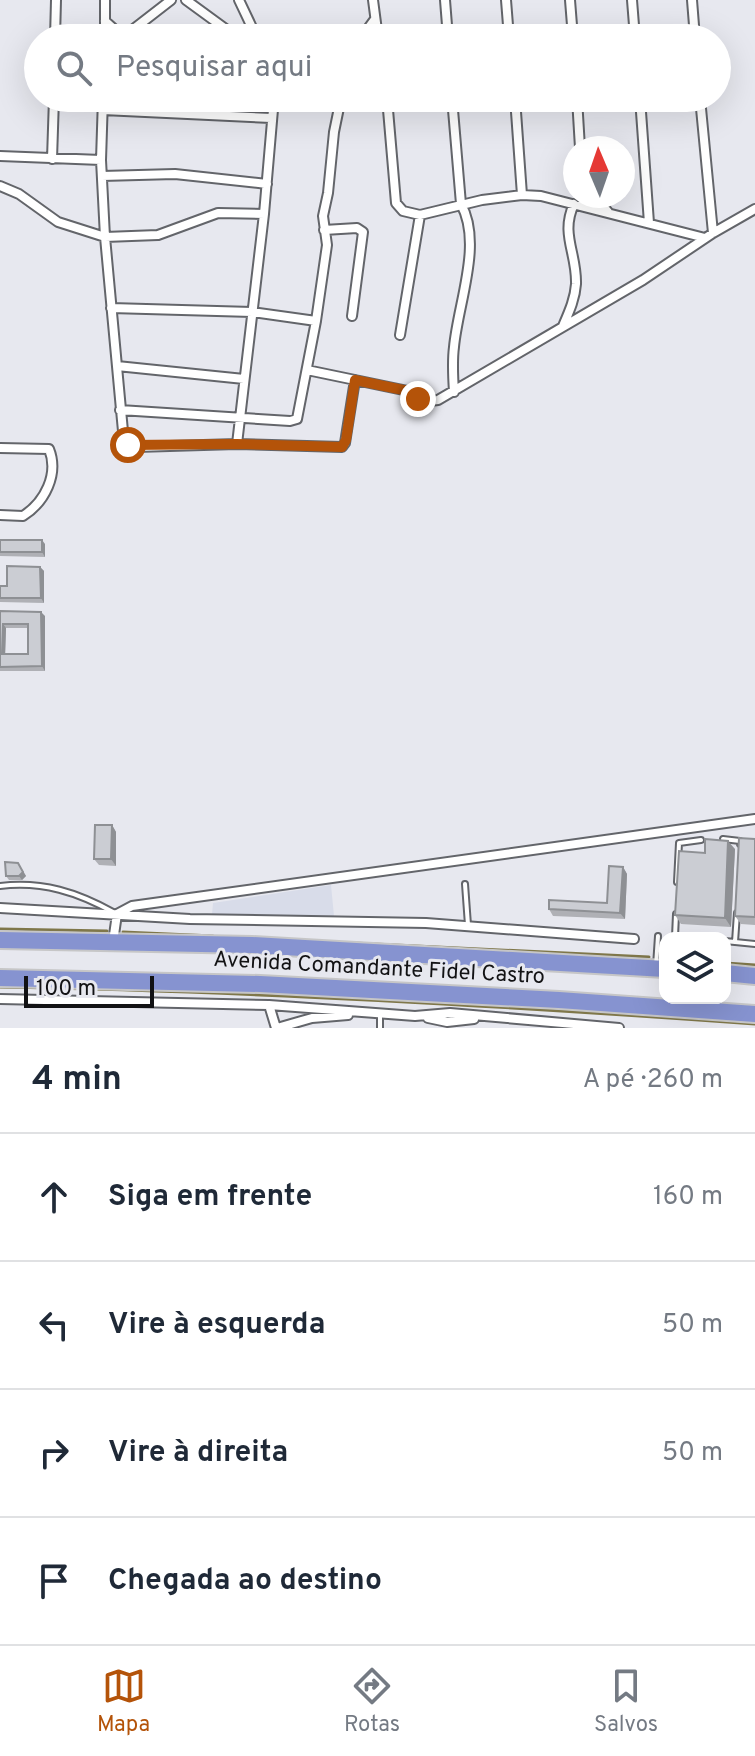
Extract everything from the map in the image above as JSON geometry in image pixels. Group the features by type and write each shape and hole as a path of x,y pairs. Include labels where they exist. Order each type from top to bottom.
{"highway":[{"name":"Avenida Comandante Fidel Castro","path":"0,940 252,945 659,969"},
{"path":"731,974 755,976"},
{"name":"Avenida Comandante Fidel Castro","path":"0,978 291,986 755,1014"}],"street":[{"path":"55,24 56,0"},
{"path":"105,0 105,21 108,24"},
{"path":"141,24 171,0"},
{"path":"186,0 219,24"},
{"path":"239,0 250,24"},
{"path":"373,0 376,24"},
{"path":"445,0 447,24"},
{"path":"506,0 508,24"},
{"path":"570,0 572,24"},
{"path":"632,0 634,24"},
{"path":"692,0 694,24"},
{"path":"371,24 375,19"},
{"path":"52,159 54,112"},
{"path":"103,112 101,160 105,237 122,438 131,447 237,444 342,447 346,440 355,380"},
{"path":"145,112 271,118"},
{"path":"237,444 264,214 272,112"},
{"path":"120,410 297,419 327,245 323,216 338,112"},
{"path":"388,112 396,203 403,211 420,215 461,204 522,195 563,202"},
{"path":"453,112 461,204 467,215 471,236 454,345 454,392"},
{"path":"516,112 522,195"},
{"path":"578,112 579,136"},
{"path":"641,112 649,223"},
{"path":"701,112 709,236"},
{"path":"0,156 101,160"},
{"path":"102,176 175,174 267,184"},
{"path":"0,186 19,194 58,222 105,237 158,235 218,213 264,214"},
{"path":"563,327 576,287 567,223 573,208"},
{"path":"588,208 709,236"},
{"path":"605,208 609,213"},
{"path":"307,370 408,391 427,403 438,400 643,280 755,209"},
{"path":"400,335 420,215"},
{"path":"324,230 357,228 363,232 352,316"},
{"path":"111,308 252,312 316,321"},
{"path":"117,366 244,379"},
{"path":"0,448 49,449 52,457 48,488 37,504 23,516 0,515"},
{"path":"117,914 132,906 755,819"},
{"path":"0,908 190,919 468,925 634,939"},
{"path":"113,942 117,914"},
{"path":"0,999 269,1005 415,1016 447,1022 491,1018 619,1028"},
{"path":"269,1005 276,1028 312,1018 380,1013"}],"lane":[{"path":"723,839 740,841 740,855"},
{"path":"677,890 679,843 701,840"},
{"path":"0,886 24,883 60,887 117,914"},
{"path":"465,884 468,925"},
{"path":"735,942 738,899"},
{"path":"675,932 676,906"},
{"path":"658,936 659,947"},
{"path":"731,942 755,944"},
{"path":"380,1013 380,1028"}],"shaded area":[{"path":"331,885 334,916 212,915 213,903"}],"building":[{"path":"0,540 42,540 42,552 0,552"},
{"path":"7,566 40,567 41,598 0,598 0,586 7,586"},
{"path":"0,611 41,612 42,666 0,667","holes":["3,624 28,624 28,654 2,654"]},
{"path":"95,825 112,825 111,859 94,859"},
{"path":"739,838 755,839 755,917 735,916"},
{"path":"705,839 728,841 725,918 675,915 679,851 705,853"},
{"path":"5,862 18,863 23,872 19,876 6,876"},
{"path":"609,866 623,867 620,913 549,909 549,900 607,903"}],"waterway":[{"path":"0,929 107,931"},
{"path":"123,932 213,936"},
{"path":"353,943 649,957"},
{"path":"731,963 755,965"},
{"path":"0,987 378,1000 755,1024"}],"route":[{"path":"128,445 342,447 346,440 355,380 408,391 418,399"}]}
